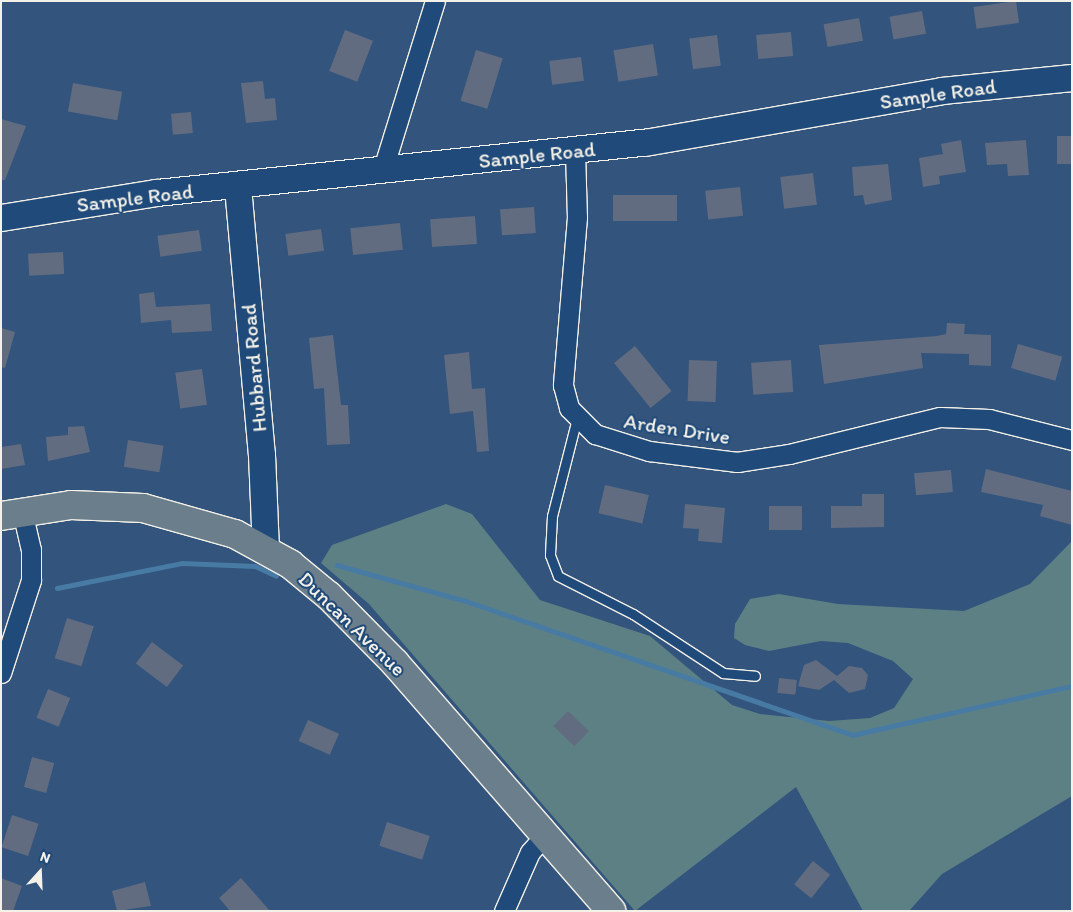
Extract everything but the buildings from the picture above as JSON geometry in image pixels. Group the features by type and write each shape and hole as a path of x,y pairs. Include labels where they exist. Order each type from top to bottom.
{"main road":[{"name":"Duncan Avenue","path":"12,514 71,505 142,508 201,522 266,549 348,615 611,911"}],"street":[{"path":"382,172 435,1"},
{"name":"Sample Road","path":"1,218 102,200 382,172 711,134 942,91 1072,78"},
{"name":"Arden Drive","path":"575,151 577,217 563,367 564,398 577,418 595,434 625,446 737,462 789,454 940,418 989,418 1072,440"},
{"name":"Hubbard Road","path":"238,187 264,472 266,549"},
{"path":"1,673 31,580 32,550 12,514"},
{"path":"504,911 530,852 538,843 549,840"}],"lane":[{"path":"577,418 552,516 550,555 558,576 633,614 723,673 755,676"}],"green space":[{"path":"446,504 472,514 540,600 650,636 732,705 760,714 829,721 870,718 894,708 913,679 893,661 848,643 821,641 769,651 745,645 734,638 735,624 750,599 779,594 838,604 964,611 1030,584 1072,541 1072,796 942,874 909,911 863,911 796,787 635,911 369,604 321,563 332,545"}],"waterway":[{"path":"57,588 182,563 255,566 276,576"},
{"path":"337,565 466,601 852,735 1072,686"}]}
